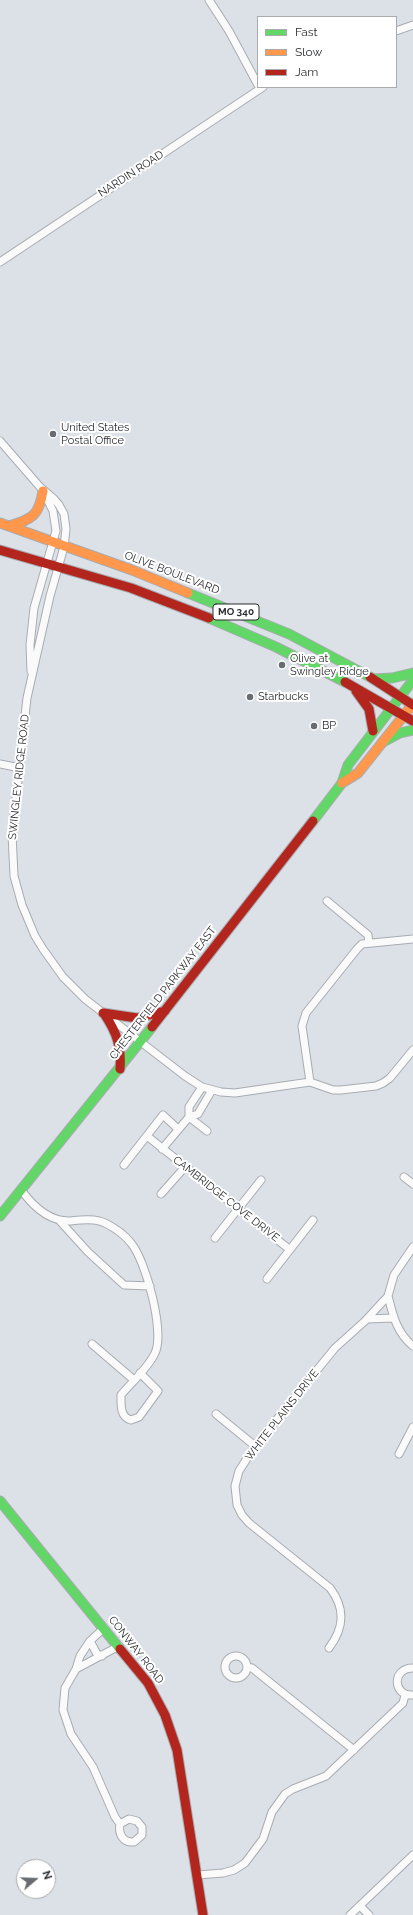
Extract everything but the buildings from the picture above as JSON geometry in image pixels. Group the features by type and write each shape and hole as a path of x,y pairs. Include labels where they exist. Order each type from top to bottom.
{"street":[{"path":"209,0 229,31 257,82"},
{"path":"397,31 413,25"},
{"name":"NARDIN ROAD","path":"0,262 259,88"},
{"name":"SWINGLEY RIDGE ROAD","path":"0,441 43,491 54,499 64,514 66,529 64,547 27,698 12,840 14,876 22,905 35,936 63,977 83,998 202,1087 235,1093 310,1082"},
{"path":"4,525 26,520 38,513 42,502 43,491"},
{"name":"SWINGLEY RIDGE ROAD","path":"31,679 30,645 32,620 46,563 53,543 56,525 53,511 43,491"},
{"name":"OLIVE BOULEVARD","path":"4,525 168,584 289,634 373,679 413,704"},
{"name":"MO 340","path":"0,550 131,588 183,608 252,637 354,687 413,721"},
{"path":"373,679 392,678 413,673"},
{"name":"CHESTERFIELD PARKWAY EAST","path":"0,1216 22,1191 120,1069 342,783 348,765 413,680"},
{"path":"354,687 369,709 373,731"},
{"name":"CHESTERFIELD PARKWAY EAST","path":"342,783 358,773 413,704"},
{"path":"383,742 400,733 413,730"},
{"path":"0,764 20,768"},
{"path":"327,901 368,935 369,943"},
{"path":"413,939 362,944 357,948 306,1013 302,1026 310,1082 333,1090 376,1086 390,1078 413,1050"},
{"path":"104,1014 137,1018 165,1011"},
{"path":"104,1014 117,1032 120,1047 120,1069"},
{"name":"CAMBRIDGE COVE DRIVE","path":"189,1117 189,1107 202,1087"},
{"name":"CAMBRIDGE COVE DRIVE","path":"162,1149 189,1117 198,1114 212,1090"},
{"path":"124,1165 163,1115 178,1129"},
{"path":"189,1117 208,1131"},
{"name":"CAMBRIDGE COVE DRIVE","path":"147,1136 289,1249"},
{"path":"161,1194 185,1167"},
{"path":"404,1177 413,1184"},
{"path":"215,1238 261,1180"},
{"path":"22,1191 33,1205 59,1220 88,1252 124,1284 150,1286"},
{"path":"59,1220 86,1220 102,1222 118,1230 131,1243 143,1262 150,1286 158,1342 155,1353 121,1395 122,1412 126,1418 131,1420 139,1417 158,1392 140,1373"},
{"path":"267,1279 313,1220"},
{"name":"WHITE PLAINS DRIVE","path":"329,1648 338,1635 341,1621 341,1611 335,1595 330,1588 249,1523 242,1515 237,1505 235,1494 236,1478 255,1446 335,1348 367,1319 388,1296 394,1275 413,1247"},
{"path":"388,1296 393,1318 406,1340 413,1346"},
{"path":"367,1319 393,1318"},
{"path":"92,1344 134,1380"},
{"path":"216,1414 255,1446"},
{"path":"399,1454 413,1427"},
{"name":"CONWAY ROAD","path":"0,1501 119,1646 158,1699 172,1730 177,1750 204,1915"},
{"path":"104,1628 90,1641 80,1656 76,1669 65,1688 63,1710 66,1723 71,1734 95,1772 115,1817 120,1824"},
{"path":"90,1641 97,1654 102,1656"},
{"path":"76,1669 119,1646"},
{"path":"246,1667 252,1668 354,1750"},
{"path":"198,1875 223,1873 234,1870 246,1863 263,1839 272,1812 285,1794 293,1789 326,1776 403,1703 409,1695 399,1689 397,1680 400,1672 404,1669 413,1668"},
{"path":"350,1915 413,1855"},
{"path":"360,1906 369,1915"}],"traffic: fast":[{"path":"188,593 289,634 370,677"},
{"path":"209,618 276,647 345,682"},
{"path":"373,679 392,678 413,673"},
{"path":"313,821 342,783 348,765 413,680"},
{"path":"383,742 400,733 413,730"},
{"path":"0,1216 152,1027"},
{"path":"0,1501 120,1649"}],"traffic: slow":[{"path":"9,526 29,518 37,511 43,491"},
{"path":"0,523 132,570 188,593"},
{"path":"342,783 358,773 413,704"}],"traffic: jam":[{"path":"0,550 131,588 209,618"},
{"path":"370,677 413,705"},
{"path":"345,682 413,721"},
{"path":"356,691 369,709 373,731"},
{"path":"152,1027 313,821"},
{"path":"103,1013 137,1018 165,1011"},
{"path":"105,1015 113,1028 118,1041 120,1069"},
{"path":"120,1649 148,1683 165,1715 177,1750 203,1915"}],"place":[{"name":"United States Postal Office","path":"53,434"},
{"name":"Olive at Swingley Ridge","path":"282,665"},
{"name":"Starbucks","path":"250,697"},
{"name":"BP","path":"314,726"}]}
